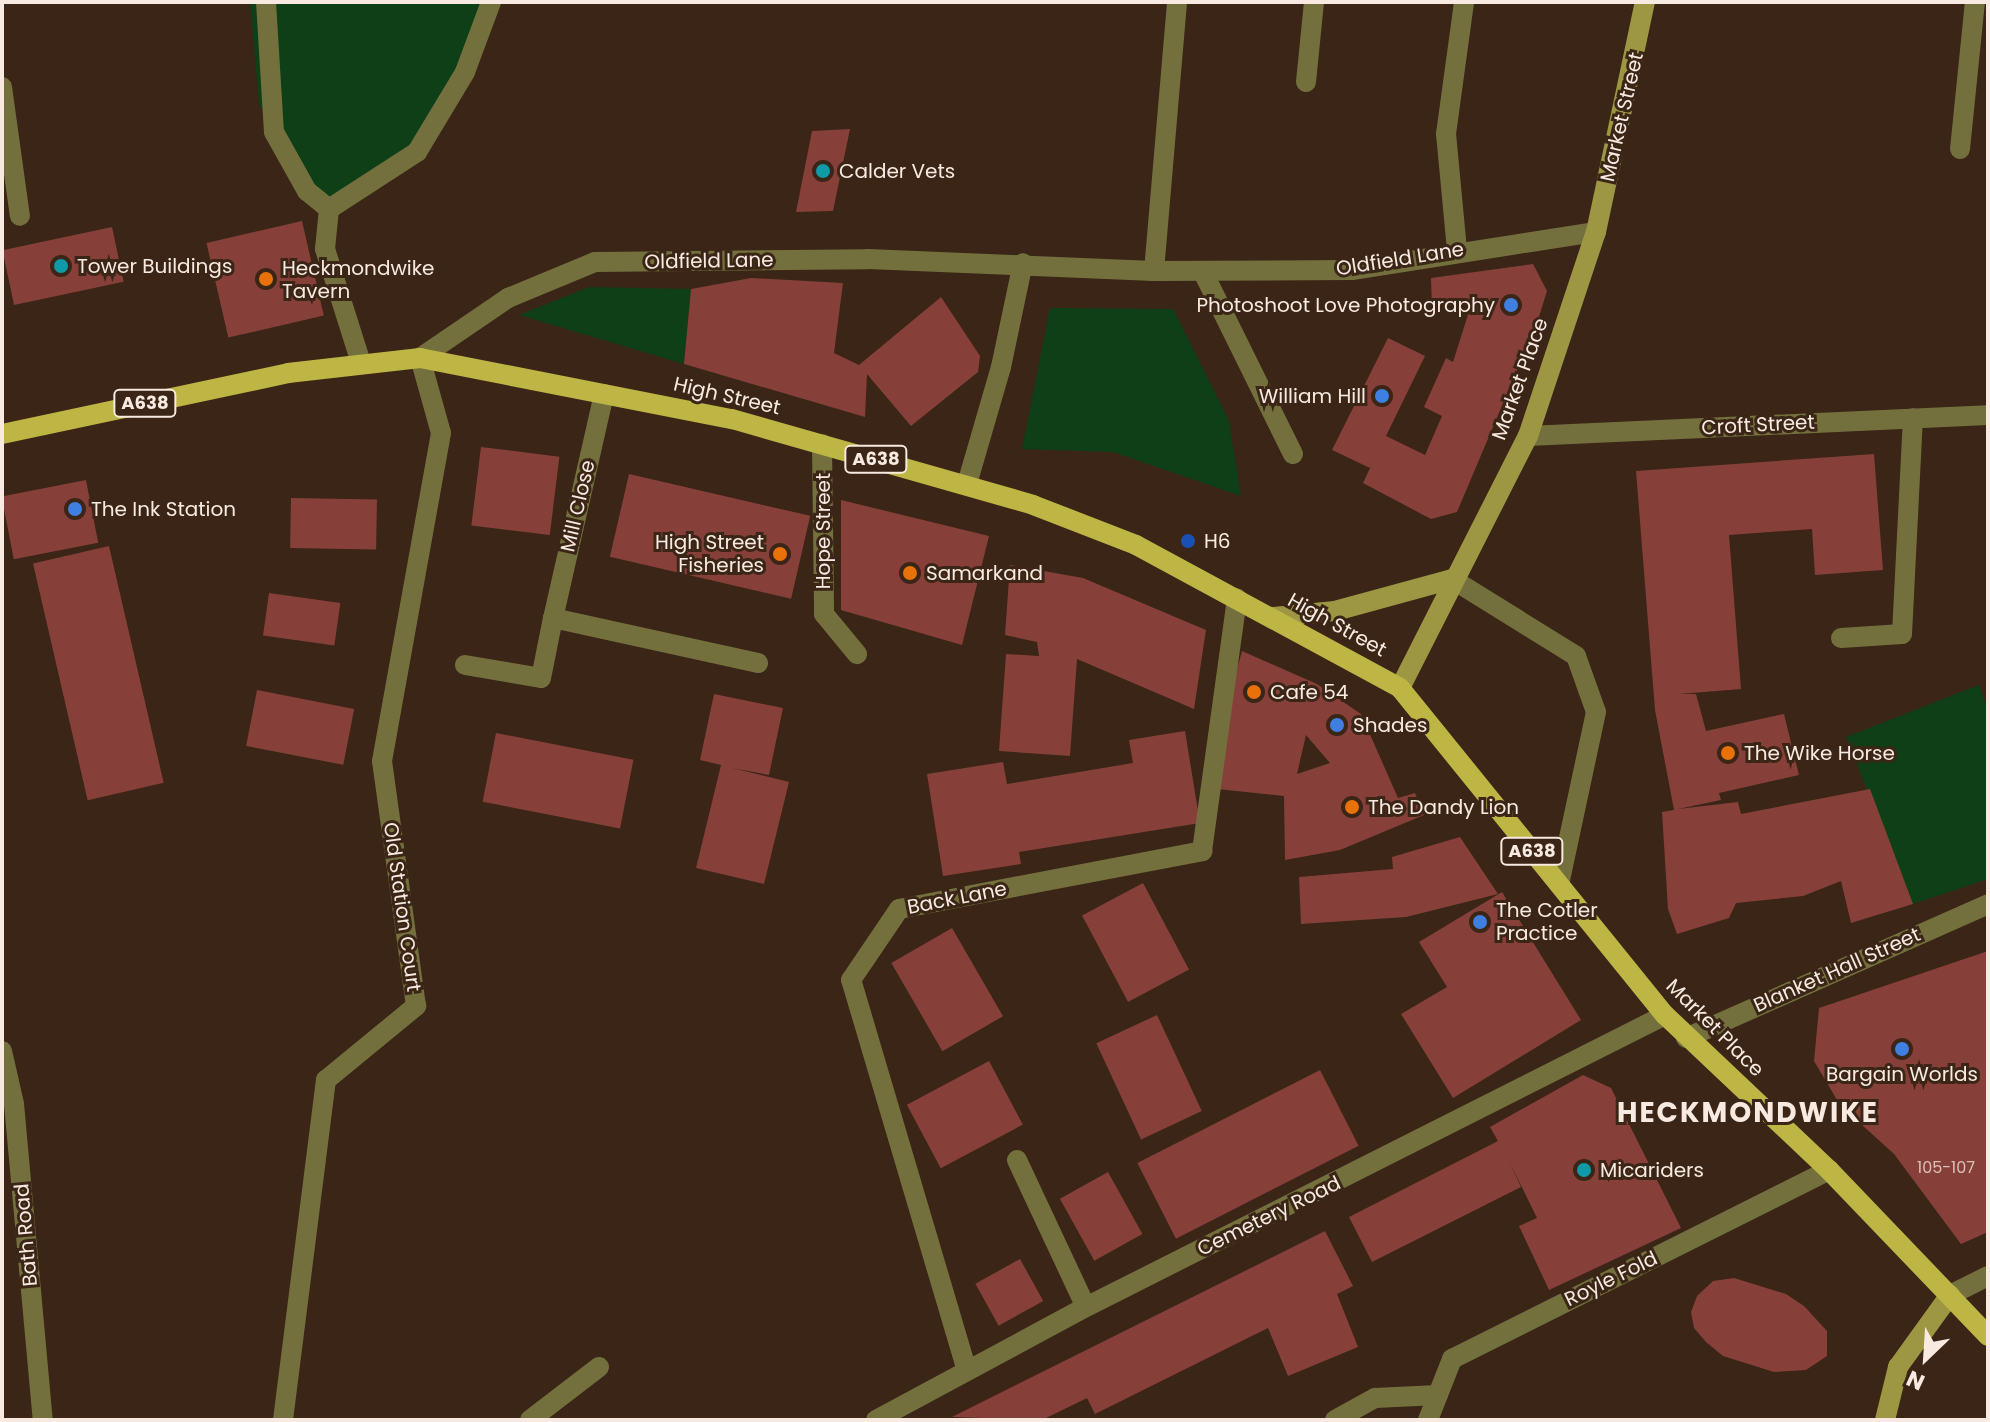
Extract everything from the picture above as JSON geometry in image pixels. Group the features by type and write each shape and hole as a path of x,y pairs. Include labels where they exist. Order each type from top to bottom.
{"main road":[{"name":"Market Street","path":"1596,232 1645,2"},
{"name":"Market Place","path":"1596,232 1528,436 1452,579 1400,688 1665,1015 1829,1170 1950,1295"},
{"name":"High Street","path":"2,434 288,373 420,358 732,419 967,484 1136,545 1274,617 1400,688"},
{"path":"1274,617 1335,611 1452,579"},
{"path":"1885,1420 1898,1367 1950,1295"},
{"name":"A638","path":"1950,1295 1988,1336"}],"street":[{"path":"266,2 274,132 307,191 329,209"},
{"path":"329,209 417,152 465,72 491,2"},
{"path":"1154,271 1177,2"},
{"path":"1306,82 1314,2"},
{"path":"1457,250 1446,134 1464,2"},
{"path":"1960,149 1975,2"},
{"path":"2,87 20,216"},
{"path":"329,209 325,249 361,363"},
{"name":"Oldfield Lane","path":"420,358 508,298 595,262 1023,263 1203,272 1352,270 1457,250 1596,232"},
{"path":"967,484 1001,367 1023,263"},
{"path":"1203,272 1293,454"},
{"name":"Old Station Court","path":"283,1420 326,1080 416,1006 382,761 441,433 420,358"},
{"name":"Mill Close","path":"465,665 541,678 604,394"},
{"name":"Croft Street","path":"1528,436 1988,415"},
{"path":"1841,638 1902,634 1913,418"},
{"name":"Hope Street","path":"822,444 824,614 857,654"},
{"path":"1452,579 1576,656 1596,712 1559,884"},
{"name":"Back Lane","path":"967,1371 851,980 899,909 1202,851 1237,598"},
{"path":"553,618 758,663"},
{"name":"Blanket Hall Street","path":"1686,1038 1988,904"},
{"name":"Cemetery Road","path":"876,1420 1086,1307 1665,1015"},
{"name":"Bath Road","path":"2,1051 14,1104 43,1420"},
{"path":"1017,1160 1086,1307"},
{"name":"Royle Fold","path":"1428,1420 1452,1359 1829,1170"},
{"path":"1950,1295 1988,1276"},
{"path":"530,1420 599,1367"},
{"path":"1335,1420 1375,1398 1438,1395"}],"green space":[{"path":"250,2 491,2 417,152 329,209 307,191 259,104"},
{"path":"589,287 691,289 684,364 519,315"},
{"path":"1050,308 1173,309 1229,421 1241,496 1113,452 1022,449"},
{"path":"1979,685 1988,709 1988,879 1913,904 1846,737"}],"building":[{"name":"Calder Vets","path":"850,129 833,211 796,212 812,131"},
{"name":"Heckmondwike Tavern","path":"302,221 324,316 228,338 207,243"},
{"name":"Tower Buildings","path":"112,227 124,282 14,305 2,250"},
{"path":"1533,264 1547,291 1537,323 1457,512 1431,519 1363,483 1370,468 1332,450 1388,338 1425,356 1386,436 1425,455 1442,416 1424,407 1446,358 1453,362 1472,302 1432,309 1431,278"},
{"path":"751,278 843,283 834,353 859,365 941,297 980,356 978,372 911,426 867,374 865,417 684,364 691,289"},
{"path":"481,447 559,457 550,535 471,525"},
{"path":"1874,454 1883,570 1815,575 1812,529 1729,535 1741,689 1679,694 1696,694 1706,731 1784,714 1799,775 1719,793 1721,800 1678,809 1738,802 1741,814 1870,789 1913,904 1851,923 1841,881 1803,896 1736,903 1729,918 1677,934 1668,909 1662,812 1674,810 1655,710 1636,471"},
{"path":"629,474 810,516 791,599 610,557"},
{"path":"86,480 98,543 14,559 2,496"},
{"path":"291,498 377,500 376,549 290,548"},
{"name":"Samarkand","path":"841,500 989,536 962,645 841,610"},
{"path":"109,546 164,783 88,800 33,564"},
{"path":"1010,565 1083,578 1206,630 1194,709 1077,659 1070,756 999,751 1006,654 1039,656 1037,642 1005,635"},
{"path":"269,593 340,603 334,646 263,636"},
{"path":"1242,651 1317,684 1361,714 1398,798 1415,793 1424,815 1340,850 1285,860 1284,796 1217,789 1225,712","holes":["1306,735 1330,763 1297,774"]},
{"path":"257,690 354,709 343,765 246,746"},
{"path":"714,694 783,708 769,775 732,768 789,782 764,884 696,868 721,765 700,760"},
{"path":"1185,731 1200,823 1019,852 1021,864 943,876 927,774 1003,762 1007,784 1133,763 1129,740"},
{"path":"496,733 633,760 620,828 483,802"},
{"path":"1460,837 1498,894 1406,917 1301,924 1299,877 1393,869 1392,857"},
{"path":"1143,883 1189,970 1128,1002 1082,915"},
{"path":"1502,892 1581,1020 1453,1098 1401,1014 1447,987 1419,942"},
{"path":"952,928 1003,1016 942,1051 891,963"},
{"name":"Bargain Worlds","path":"1988,951 1988,1232 1961,1244 1894,1154 1840,1105 1814,1061 1819,1008"},
{"path":"1157,1015 1202,1111 1141,1139 1096,1043"},
{"path":"989,1061 1023,1125 941,1168 907,1105"},
{"path":"1320,1070 1359,1146 1176,1239 1137,1163"},
{"path":"1583,1075 1611,1088 1681,1228 1549,1290 1519,1226 1537,1218 1510,1163 1521,1187 1372,1262 1349,1217 1498,1141 1490,1127"},
{"path":"1108,1172 1142,1234 1094,1261 1060,1199"},
{"path":"1325,1231 1353,1286 1337,1294 1358,1347 1288,1376 1268,1328 1095,1414 1087,1398 1042,1420 952,1417"},
{"path":"1020,1259 1043,1301 999,1326 975,1284"},
{"path":"1734,1278 1786,1294 1804,1306 1827,1331 1827,1356 1806,1370 1774,1372 1723,1356 1706,1342 1694,1328 1691,1312 1697,1296 1713,1281"}],"place":[{"name":"Calder Vets","path":"823,171"},
{"name":"Tower Buildings","path":"61,266"},
{"name":"Heckmondwike Tavern","path":"266,279"},
{"name":"Photoshoot Love Photography","path":"1511,305"},
{"name":"William Hill","path":"1382,396"},
{"name":"The Ink Station","path":"75,509"},
{"name":"H6","path":"1188,541"},
{"name":"High Street Fisheries","path":"780,554"},
{"name":"Samarkand","path":"910,573"},
{"name":"Cafe 54","path":"1254,692"},
{"name":"Shades","path":"1337,725"},
{"name":"The Wike Horse","path":"1728,753"},
{"name":"The Dandy Lion","path":"1352,807"},
{"name":"The Cotler Practice","path":"1480,922"},
{"name":"Bargain Worlds","path":"1902,1049"},
{"name":"Micariders","path":"1584,1170"}],"district":[{"name":"HECKMONDWIKE","path":"1748,1113"}]}
